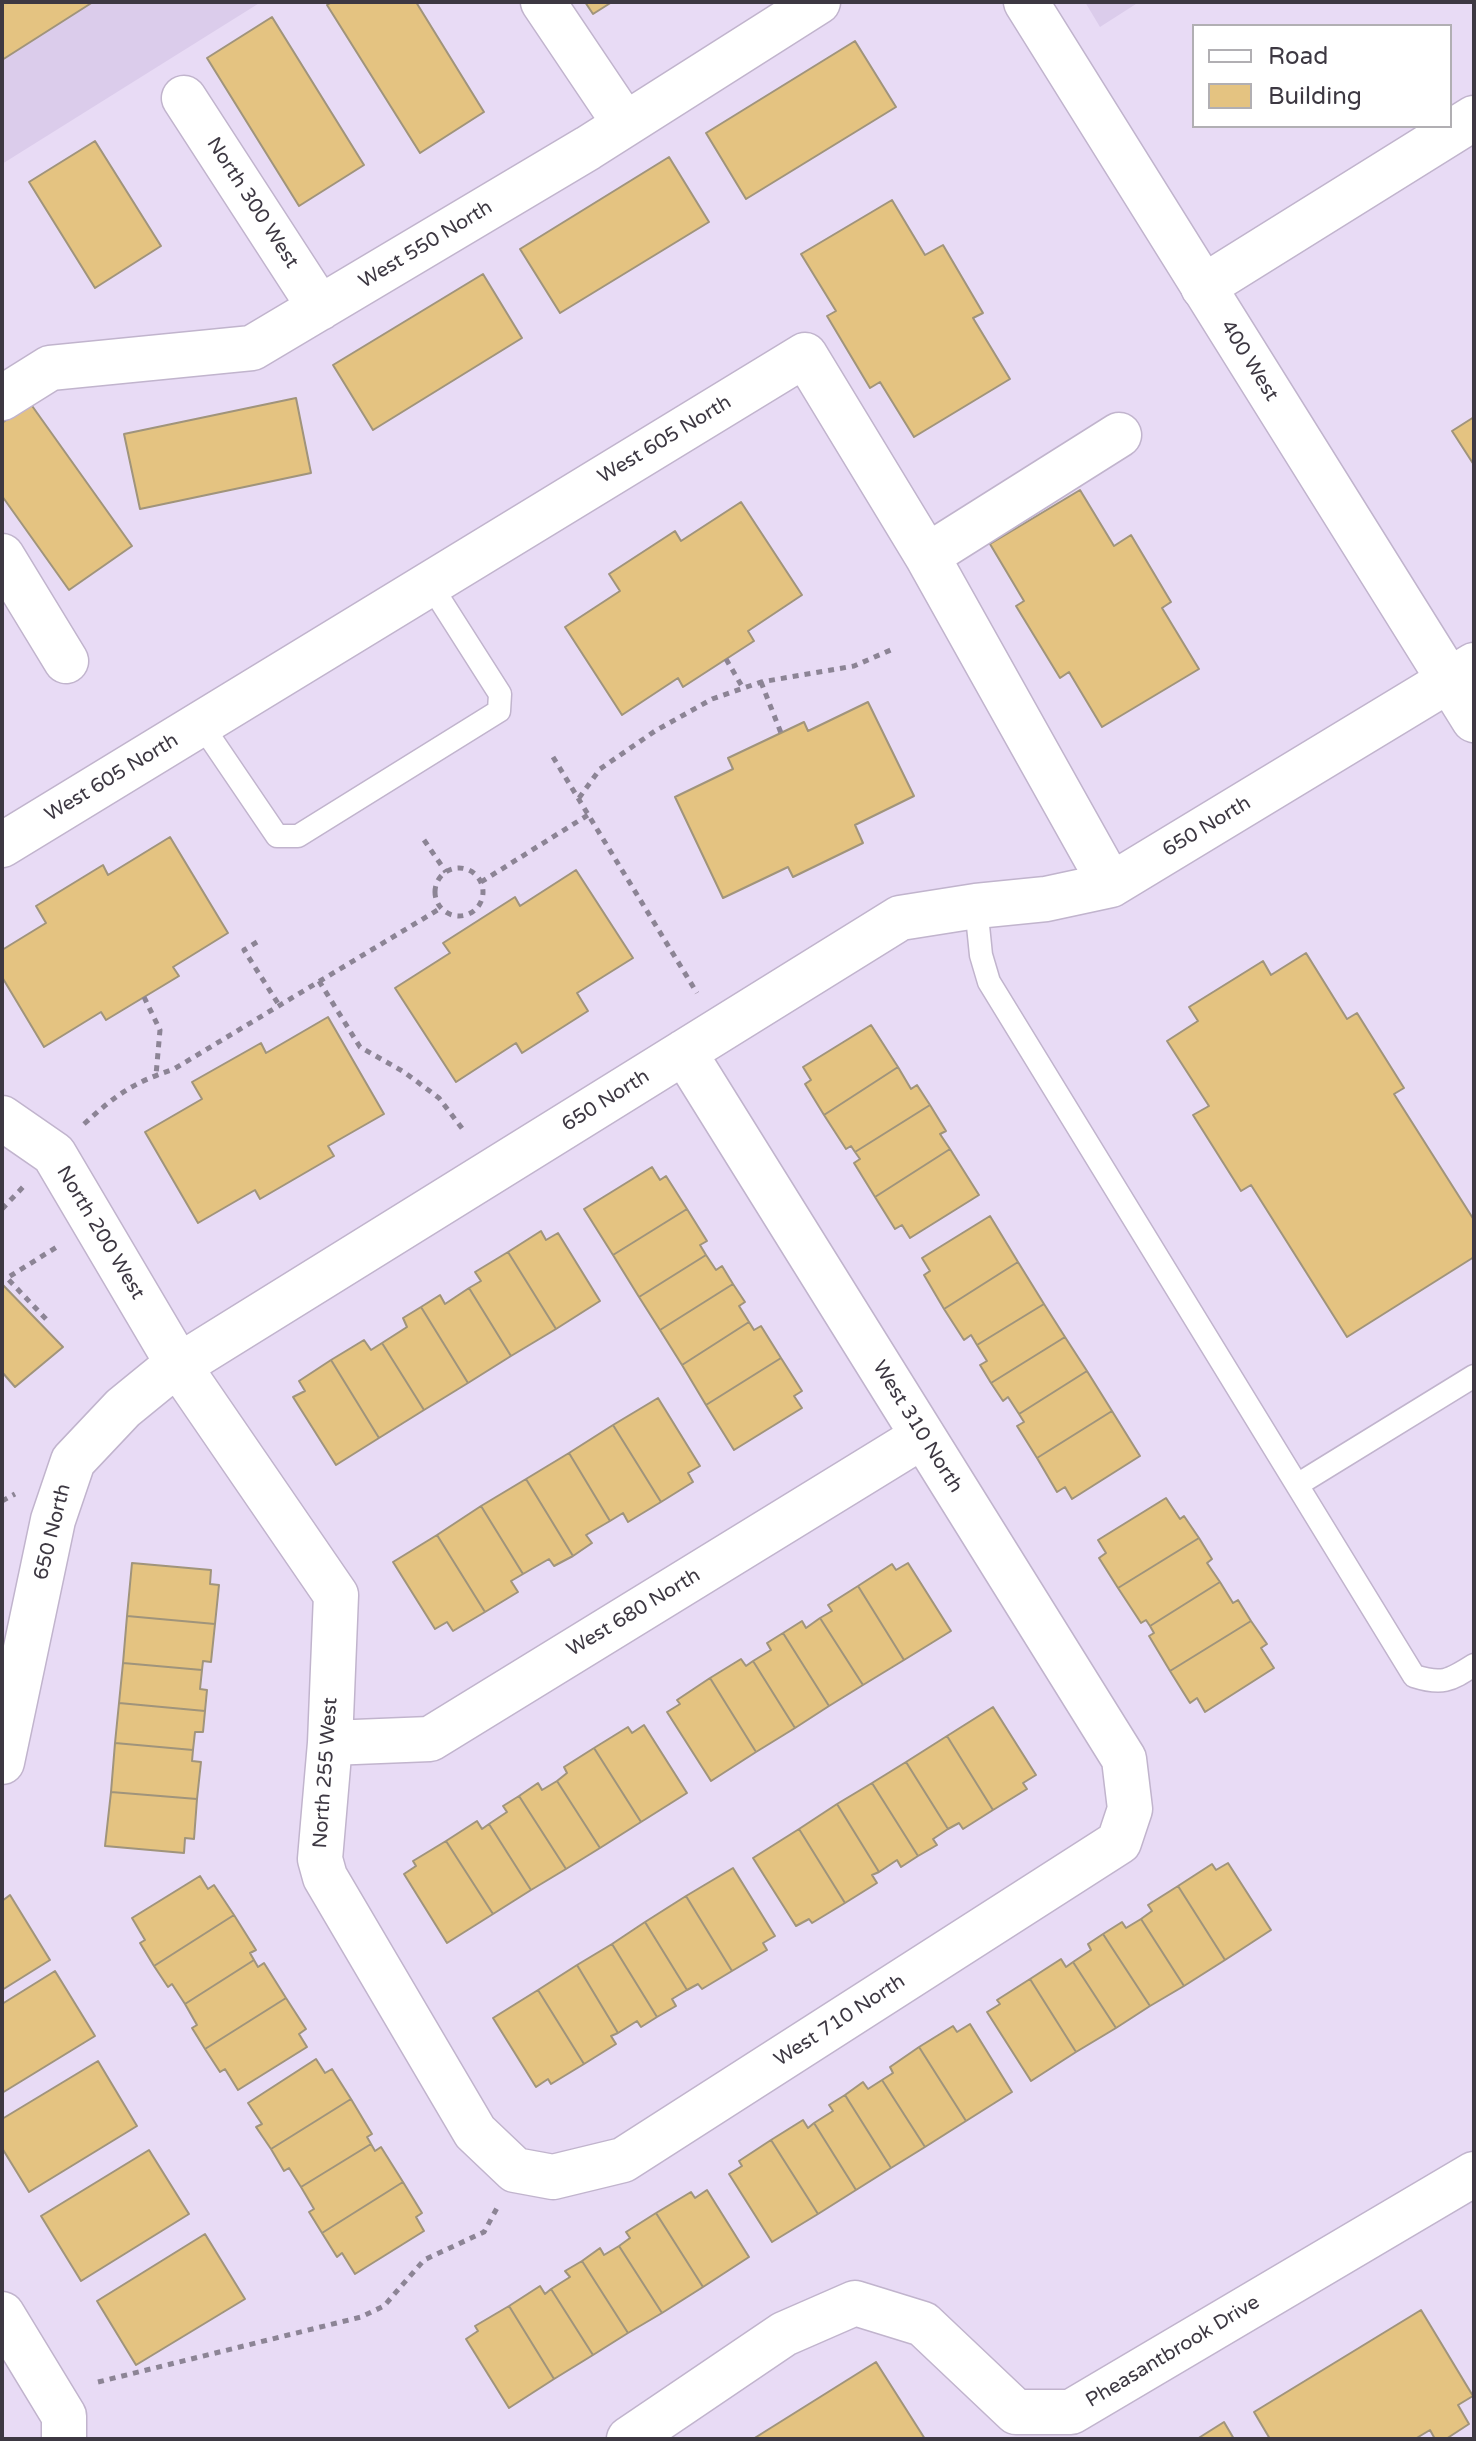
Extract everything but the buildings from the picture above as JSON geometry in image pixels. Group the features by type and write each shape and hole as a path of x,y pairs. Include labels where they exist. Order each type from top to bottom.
{"street":[{"path":"543,2 625,124"},
{"name":"West 550 North","path":"2,398 50,368 252,348 625,124 818,2"},
{"name":"400 West","path":"1026,2 1203,287 1462,672 1474,720"},
{"name":"North 300 West","path":"184,98 320,308"},
{"path":"1203,287 1474,118"},
{"name":"West 605 North","path":"2,845 805,355 927,556 1111,885"},
{"path":"927,556 1119,435"},
{"path":"2,556 66,661"},
{"name":"650 North","path":"2,1762 53,1520 73,1461 123,1408 179,1366 900,918 1046,899 1111,885 1462,672"},
{"name":"West 310 North","path":"684,1052 1124,1759 1130,1809"},
{"name":"North 200 West","path":"2,1118 54,1154 179,1366"},
{"name":"North 255 West","path":"179,1366 336,1595 330,1743 320,1859 325,1877 475,2132 515,2170"},
{"name":"West 680 North","path":"330,1743 430,1739 923,1436"},
{"name":"West 710 North","path":"515,2170 553,2177 623,2160 1119,1842 1130,1809"},
{"name":"Pheasantbrook Drive","path":"629,2439 784,2334 855,2303 923,2324 1016,2412 1071,2412 1474,2174"},
{"path":"2,2314 64,2416 64,2439"}],"lane":[{"path":"201,724 277,836 298,836 499,711 500,694 430,584"},
{"path":"976,906 981,955 989,982 1414,1676 1435,1682 1456,1676 1474,1665"},
{"path":"1297,1485 1474,1376"}],"path":[{"path":"579,798 600,769 655,731 712,699 761,682 854,666 893,649"},
{"path":"726,659 743,688"},
{"path":"761,682 781,733"},
{"path":"553,757 700,997"},
{"path":"481,882 588,815"},
{"path":"424,840 446,872"},
{"path":"462,868 481,882 483,897 476,910 462,916 447,913 441,908 435,894 436,886 446,872 462,868"},
{"path":"79,1127 110,1100 142,1079 174,1069 441,908"},
{"path":"257,942 244,950 279,1005"},
{"path":"319,981 360,1047 404,1072 439,1098 464,1131"},
{"path":"144,997 160,1030 156,1075"},
{"path":"2,1209 25,1186"},
{"path":"32,1264 7,1278 46,1319"},
{"path":"2,1501 15,1494"},
{"path":"98,2382 361,2317 384,2306 424,2260 484,2232 497,2208"}],"shaded area":[{"path":"2,2 261,2 2,164"},
{"path":"1085,2 1139,2 1100,27"}]}
